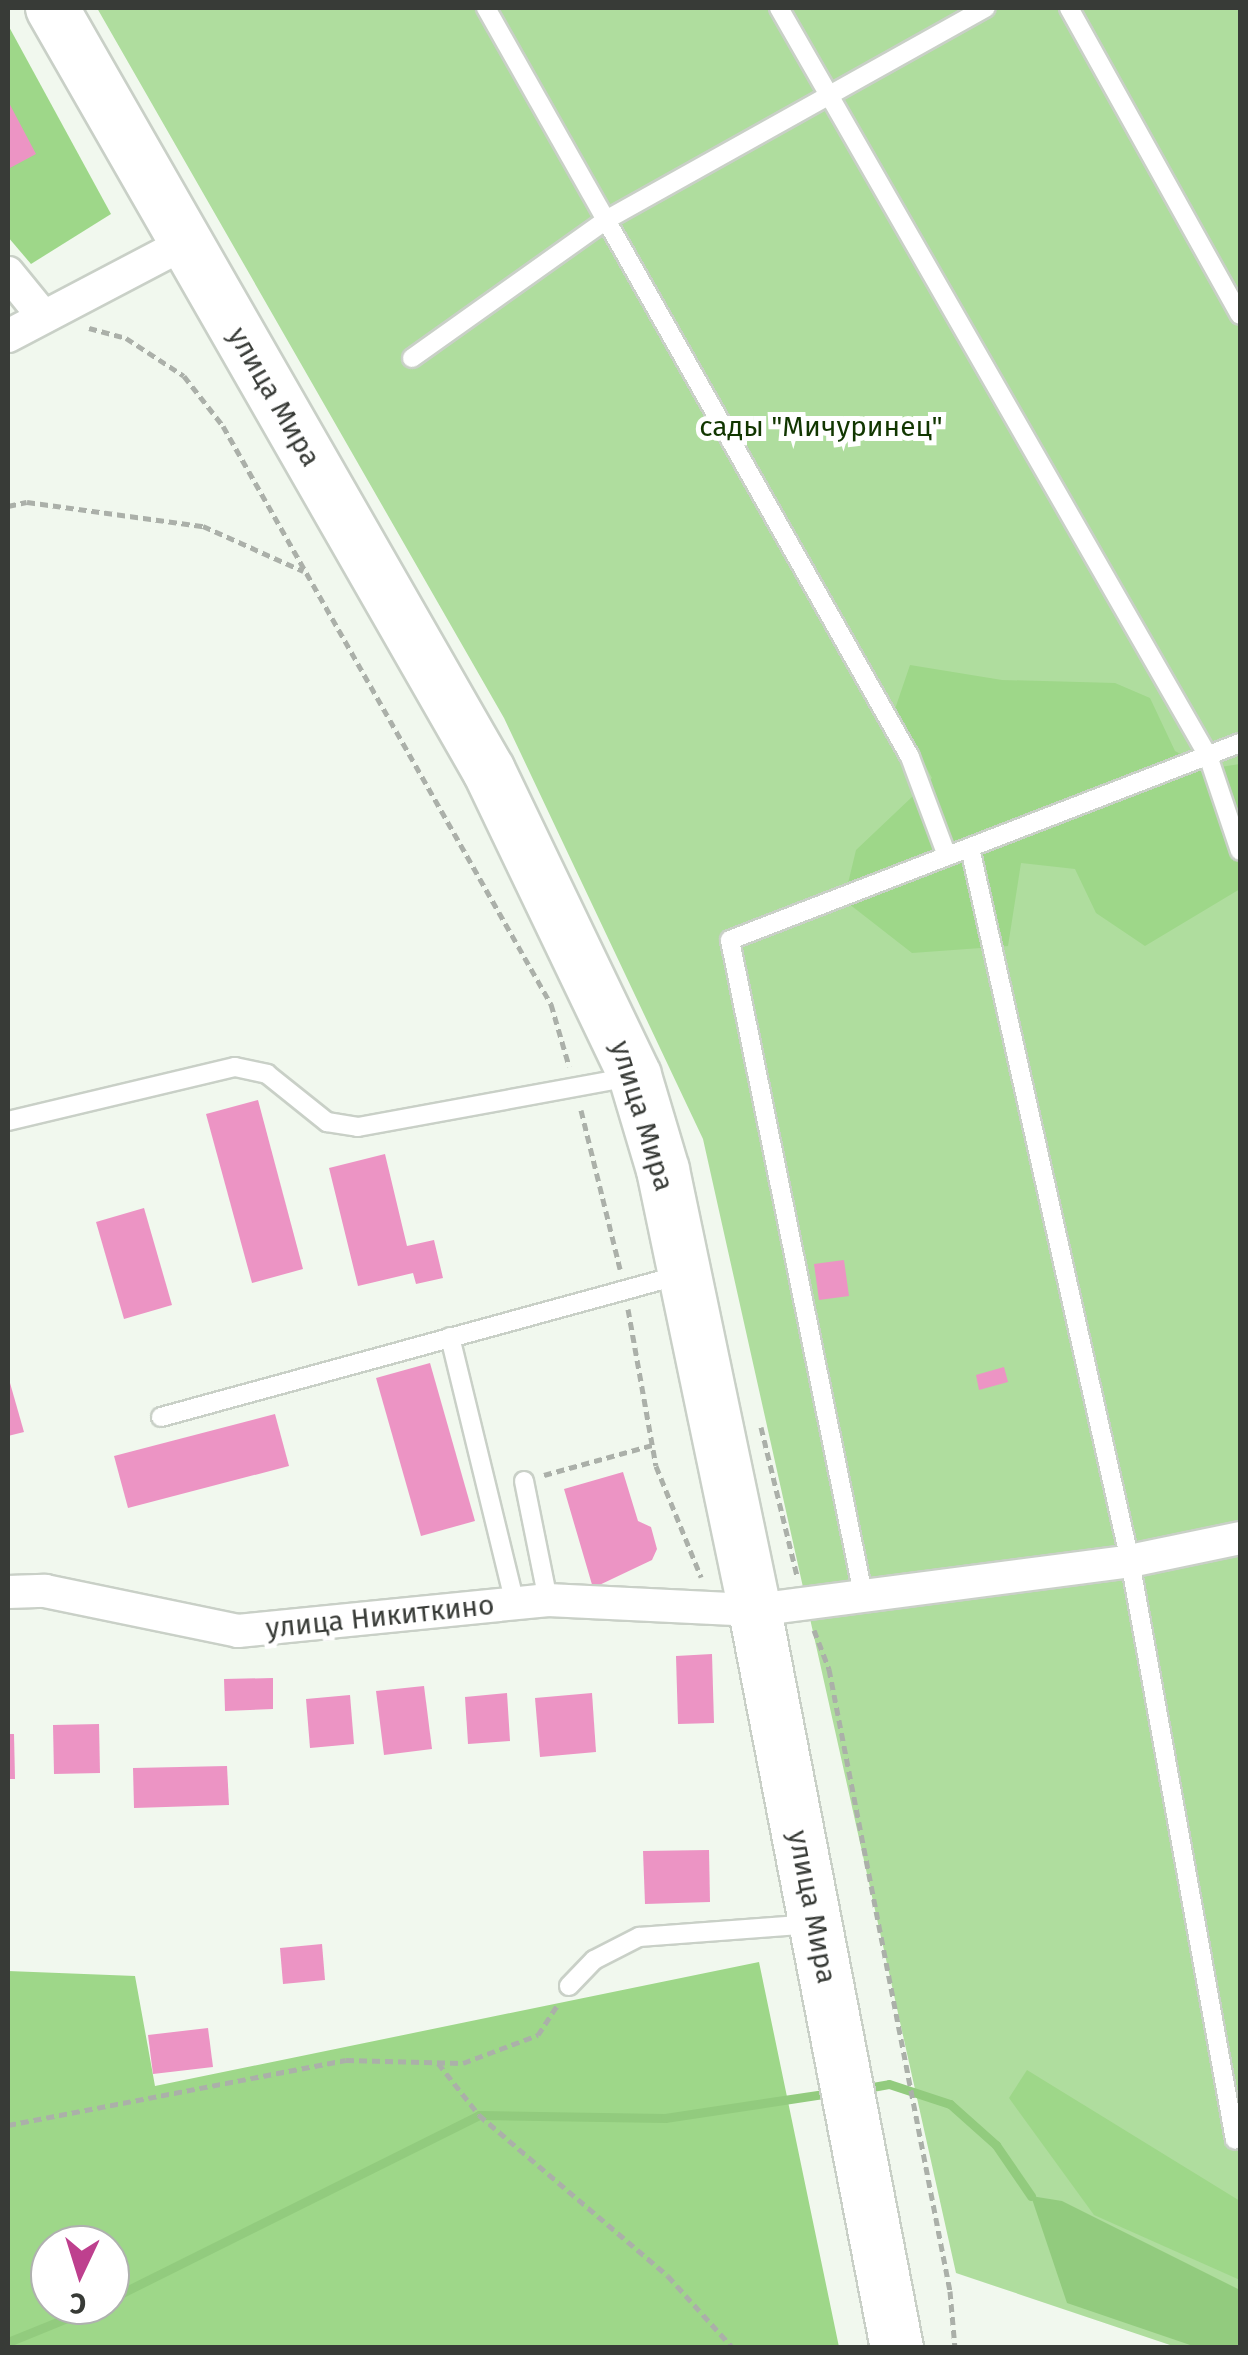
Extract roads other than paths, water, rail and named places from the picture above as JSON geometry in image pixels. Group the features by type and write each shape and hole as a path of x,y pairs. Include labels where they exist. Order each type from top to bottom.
{"main road":[{"name":"улица Мира","path":"52,8 489,771 636,1076 685,1274 758,1607 897,2348"}],"street":[{"path":"8,336 186,243"},
{"path":"8,273 43,316"},
{"name":"улица Никиткино","path":"8,1592 44,1591 238,1631 548,1600 758,1607 1130,1561 1240,1538"}],"lane":[{"path":"486,8 910,758 948,856"},
{"path":"778,8 1208,756 1240,851"},
{"path":"412,358 606,220 986,8"},
{"path":"1069,8 1240,315"},
{"path":"863,1594 730,940 1240,743"},
{"path":"970,848 1130,1561 1235,2140"},
{"path":"8,1121 235,1067 267,1074 328,1122 358,1127 636,1076"},
{"path":"161,1417 685,1274"},
{"path":"450,1337 515,1604"},
{"path":"524,1481 548,1600"},
{"path":"570,1986 594,1960 639,1937 816,1924"}],"waterway":[{"path":"861,2089 889,2084 950,2104 996,2145 1031,2196"},
{"path":"130,2289 479,2115 665,2118 831,2093"},
{"path":"8,2342 50,2325"}],"park label":[{"name":"сады \"Мичуринец\"","path":"821,427"}]}
